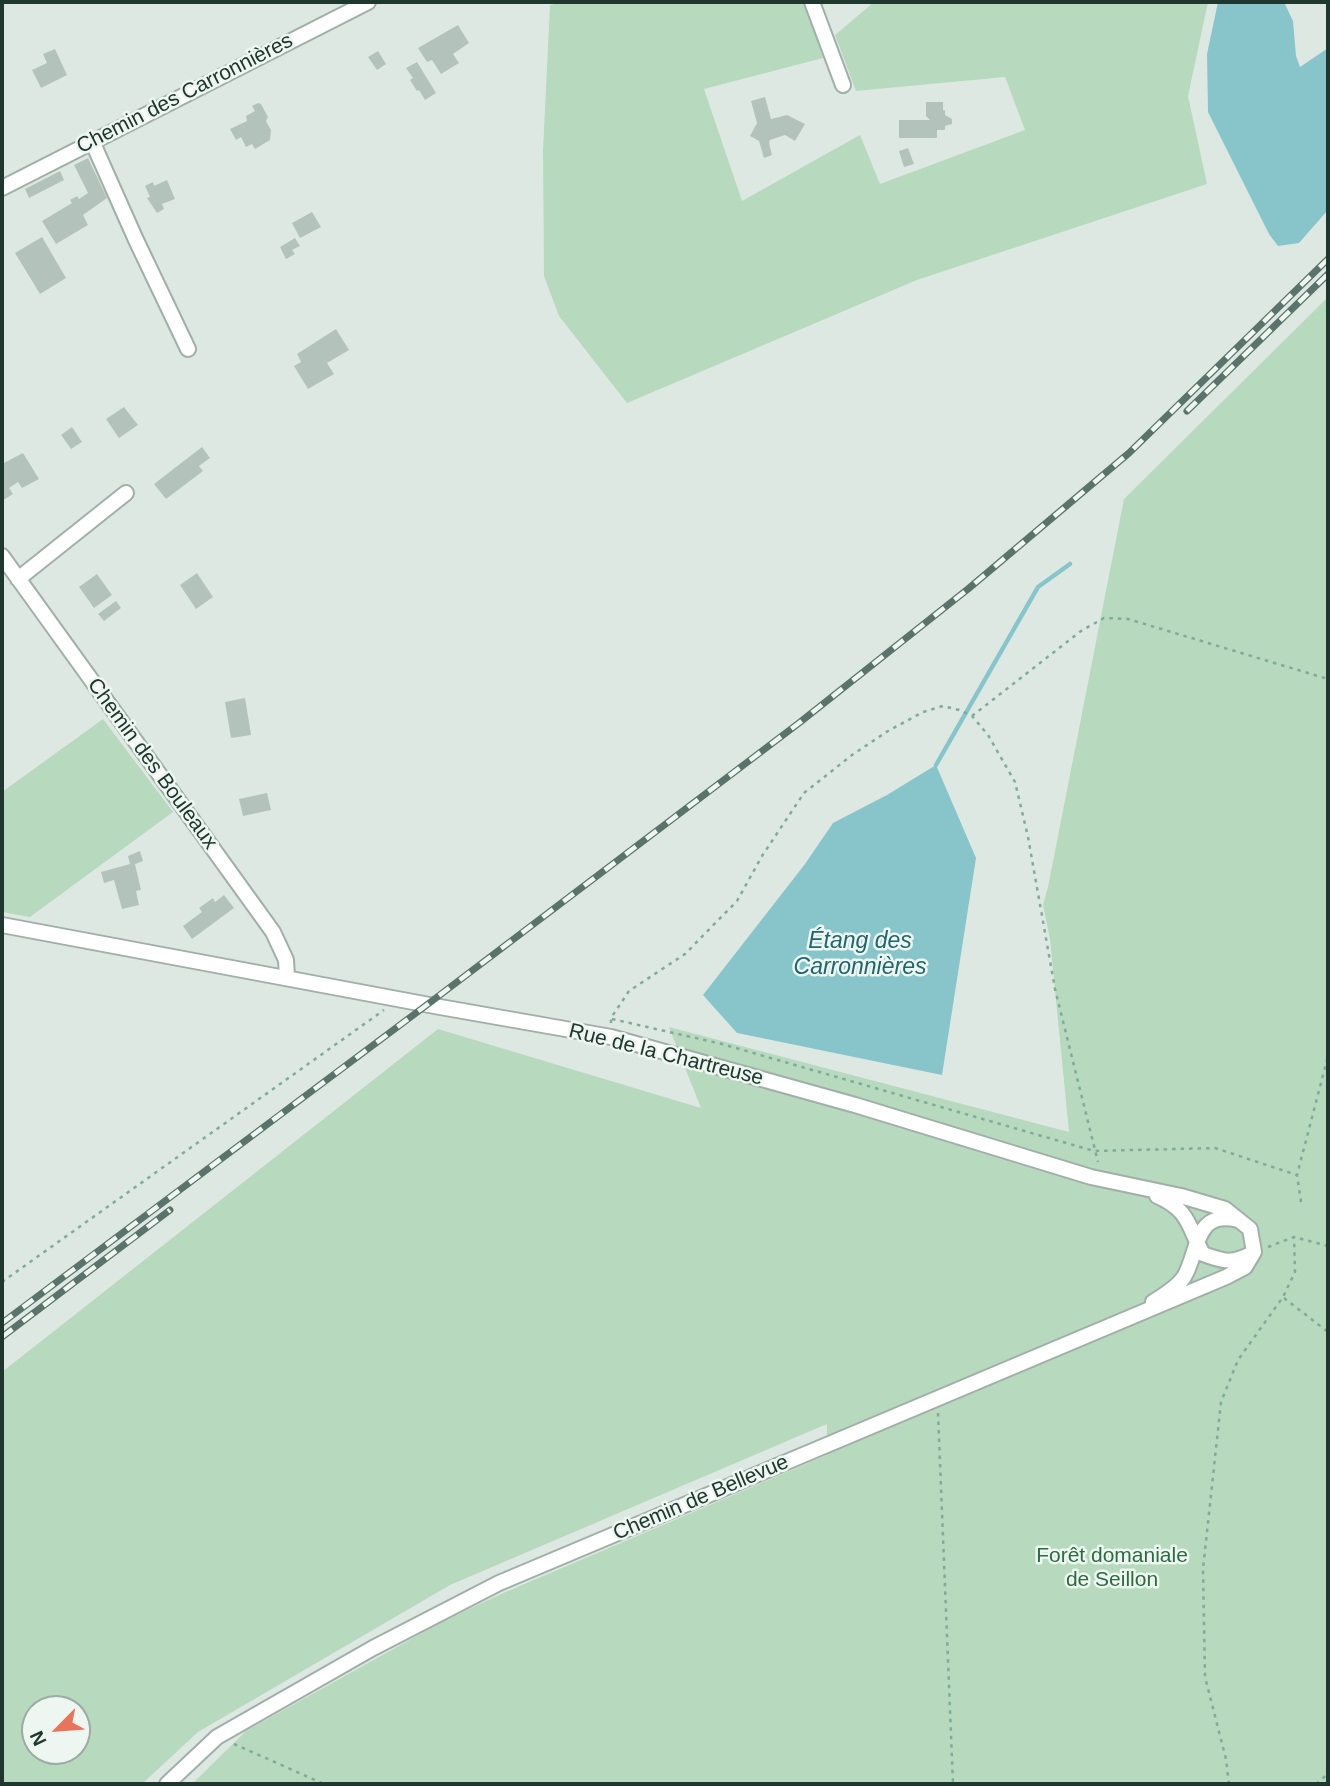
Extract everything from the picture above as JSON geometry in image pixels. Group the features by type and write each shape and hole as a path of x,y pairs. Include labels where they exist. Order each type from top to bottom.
{"street":[{"name":"Chemin des Carronnières","path":"2,188 368,2"},
{"path":"812,2 844,85"},
{"path":"92,141 135,240 188,349"},
{"path":"18,579 127,493"},
{"name":"Chemin des Bouleaux","path":"2,556 273,932 286,960 287,978"},
{"name":"Rue de la Chartreuse","path":"2,925 611,1037 855,1105 1104,1181 1181,1196 1225,1209 1240,1220"},
{"path":"1126,1319 1161,1297 1183,1278 1196,1240 1203,1228 1226,1217 1240,1220 1250,1229 1254,1252 1238,1261 1224,1261 1203,1254 1196,1240 1192,1226 1181,1212 1166,1200 1140,1188"},
{"name":"Chemin de Bellevue","path":"167,1784 217,1737 373,1648 499,1583 1226,1277 1245,1267 1254,1252"}],"path":[{"path":"972,716 1081,631 1104,618 1128,619 1328,679"},
{"path":"611,1037 611,1018 629,991 685,954 737,901 762,856 804,793 888,731 923,712 943,706 972,716 988,735 1015,782 1028,837 1055,989 1094,1151 1104,1181"},
{"path":"2,1282 401,999"},
{"path":"611,1018 722,1044 1094,1151 1215,1147 1297,1175"},
{"path":"1301,1202 1297,1175 1328,1056"},
{"path":"1228,1784 1226,1759 1205,1677 1203,1569 1221,1402 1238,1360 1283,1297 1295,1272 1294,1237"},
{"path":"1254,1252 1294,1237 1328,1246"},
{"path":"1283,1297 1328,1332"},
{"path":"937,1398 953,1784"},
{"path":"217,1737 324,1784"},
{"path":"1316,1784 1328,1774"}],"green space":[{"path":"565,2 804,2 823,58 704,89 742,201 860,135 880,184 1025,130 1005,77 856,91 835,35 874,2 1208,2 1188,96 1207,184 917,280 627,403 559,316 544,276 543,151 550,5"},
{"name":"Forêt domaniale de Seillon","path":"1328,297 1328,1784 192,1784 246,1731 440,1623 501,1594 827,1455 827,1424 450,1585 198,1732 142,1784 2,1784 2,1372 438,1029 701,1108 669,1027 1069,1132 1050,939 1043,905 1124,499"},
{"path":"103,719 173,812 30,917 2,912 2,792"}],"water":[{"path":"1218,2 1284,2 1293,21 1296,56 1300,67 1328,48 1328,210 1299,243 1278,246 1269,234 1208,112 1207,54"},
{"name":"Étang des Carronnières","path":"936,765 976,858 942,1075 737,1033 703,995 805,864 833,823"}],"building":[{"path":"458,25 469,43 453,54 459,63 441,74 432,60 427,62 418,48"},
{"path":"55,49 67,75 41,88 32,70 47,63 43,54"},
{"path":"378,51 386,64 377,70 368,57"},
{"path":"417,62 436,93 425,100 410,80 413,78 406,68"},
{"path":"765,97 771,119 787,115 805,124 795,141 785,135 770,140 772,155 764,158 759,141 750,136 757,123 751,101"},
{"path":"926,102 943,102 945,115 952,119 952,124 945,126 945,130 937,130 937,138 899,138 899,120 930,120 926,116"},
{"path":"258,103 268,117 266,121 271,130 270,140 255,149 252,144 246,147 241,137 236,140 230,129 247,121 246,116 255,111 252,106"},
{"path":"908,148 914,164 904,167 899,151"},
{"path":"88,158 107,198 83,215 88,225 56,244 42,221 72,203 70,200 77,196 79,199 88,193 74,165"},
{"path":"60,171 64,180 29,198 25,189"},
{"path":"167,180 175,199 162,204 164,209 157,213 147,198 150,197 145,186 153,182 154,186"},
{"path":"312,212 321,227 300,238 292,223"},
{"path":"42,237 66,278 40,294 15,253"},
{"path":"295,238 300,246 292,250 295,254 286,259 280,247"},
{"path":"336,329 349,350 327,363 334,374 308,389 294,366 301,362 297,354"},
{"path":"124,407 138,425 119,438 106,419"},
{"path":"72,427 82,442 71,449 61,435"},
{"path":"202,447 210,458 199,466 203,471 166,499 154,484"},
{"path":"23,453 39,479 22,488 18,482 9,488 13,494 2,501 2,464"},
{"path":"197,573 213,597 196,609 180,585"},
{"path":"97,574 112,595 94,608 79,587"},
{"path":"116,601 121,608 104,621 98,614"},
{"path":"245,698 251,735 231,738 225,702"},
{"path":"267,793 271,810 243,816 239,799"},
{"path":"140,851 143,861 135,864 141,890 136,891 139,905 122,909 114,880 104,883 101,872 130,864 128,856"},
{"path":"224,895 234,908 192,939 183,926 202,912 199,908 213,898 215,902"}],"waterway":[{"path":"936,765 1038,587 1070,564"}],"railway":[{"path":"2,1323 799,723 968,589 1129,453 1328,259"},
{"path":"1187,411 1328,274"},
{"path":"2,1337 170,1210"}]}
